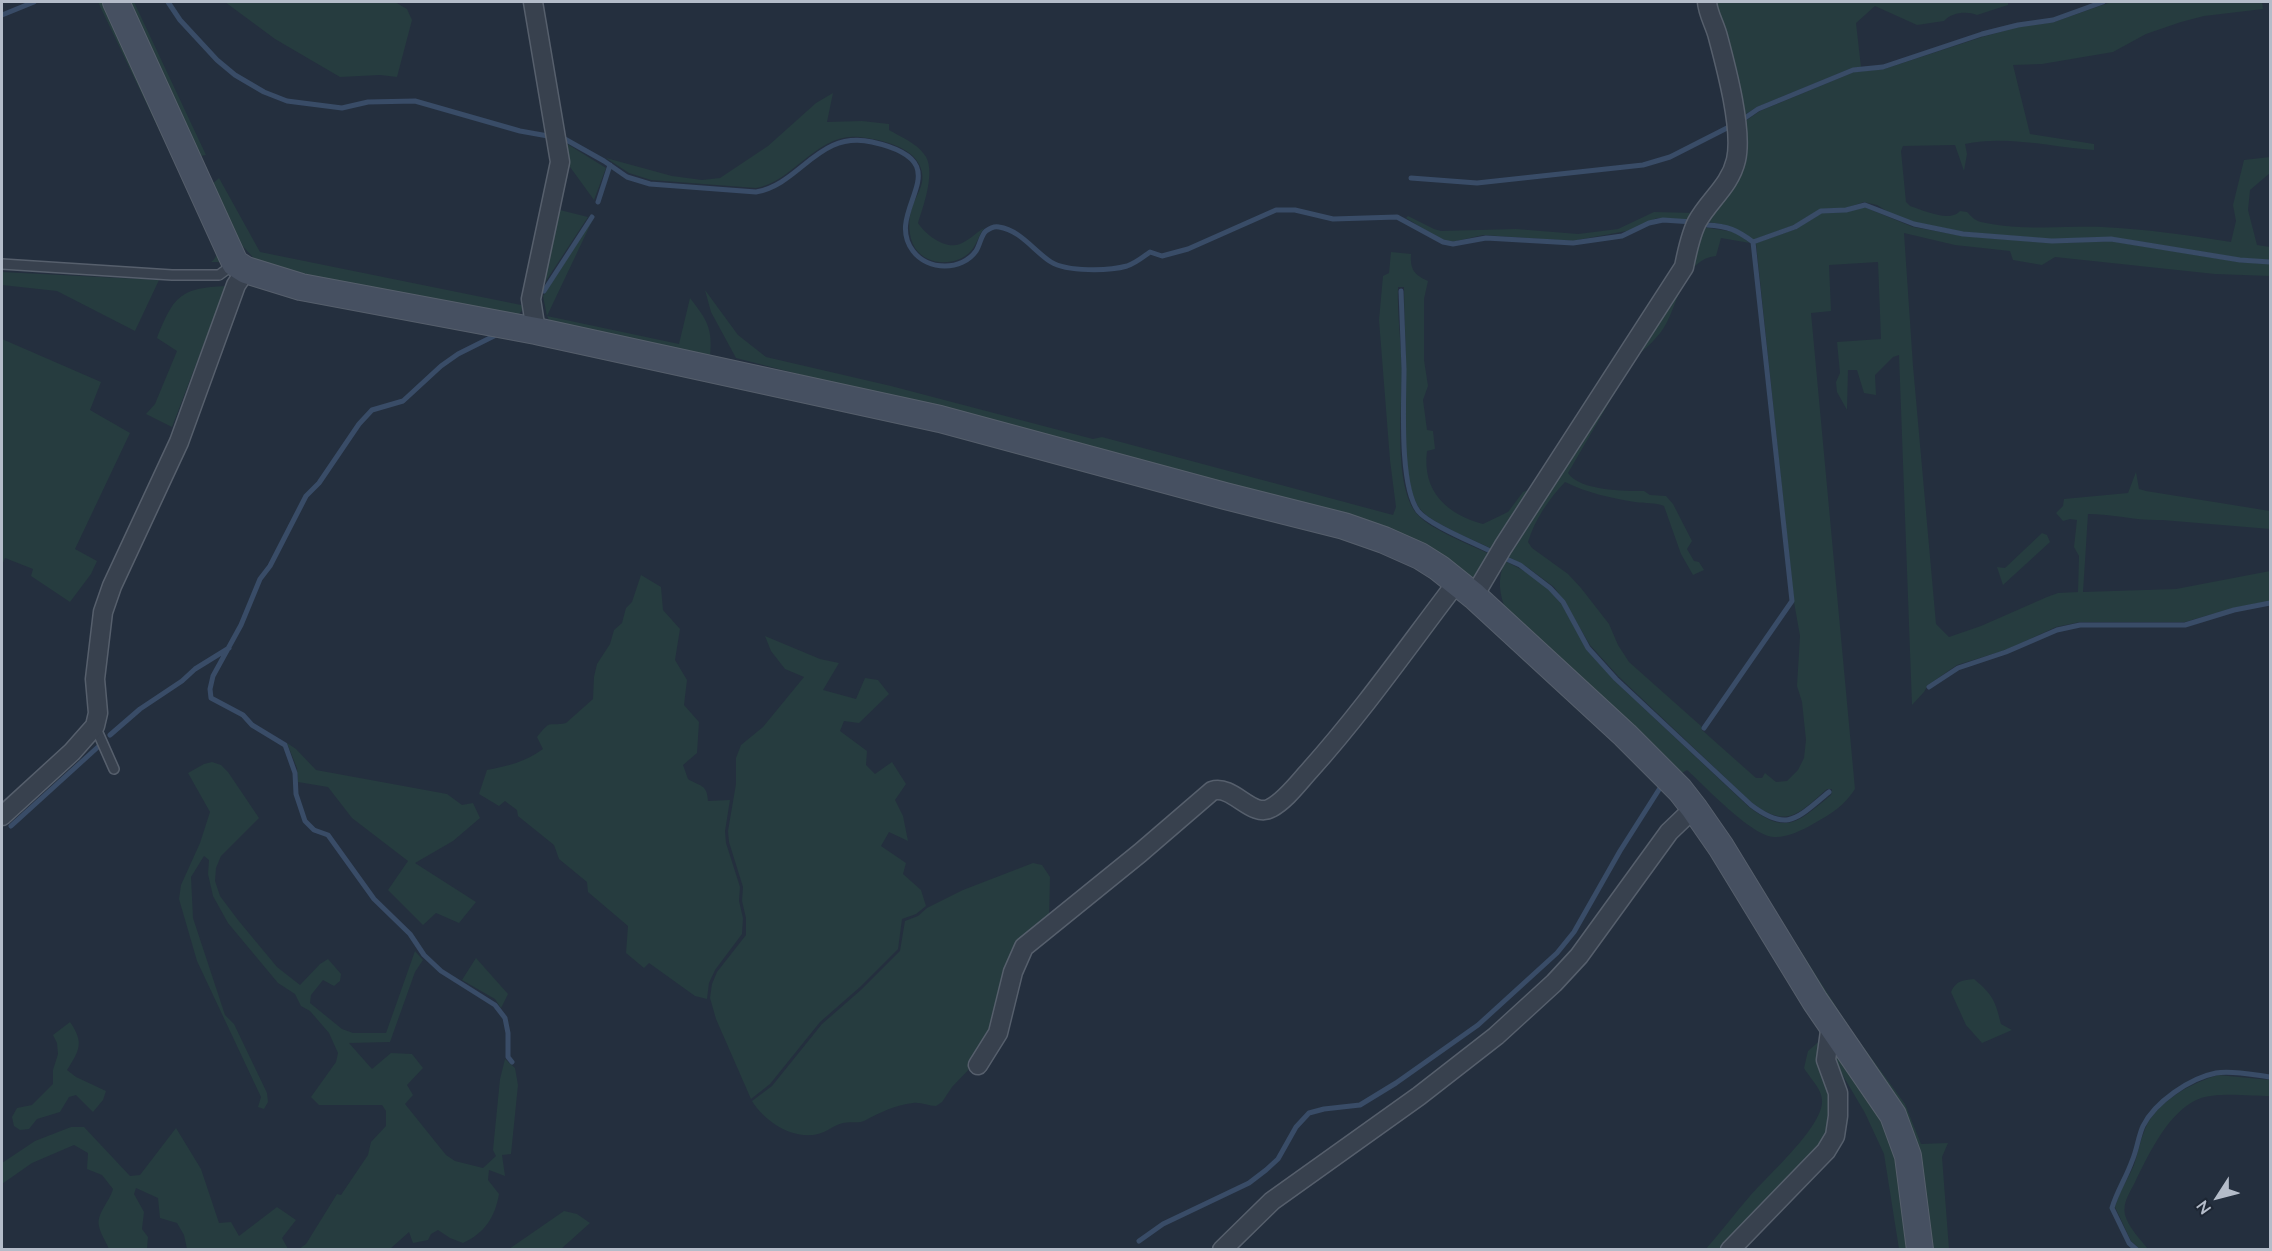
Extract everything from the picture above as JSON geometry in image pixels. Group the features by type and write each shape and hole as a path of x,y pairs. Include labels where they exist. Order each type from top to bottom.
{"main road":[{"path":"116,2 241,266 301,287 536,331 940,419 1344,526 1403,548 1429,562 1466,589 1625,735 1680,790 1694,808 1831,1024 1887,1106 1908,1156 1920,1250"}],"street":[{"path":"533,2 560,162 531,299 536,331"},
{"path":"978,1065 991,1048 998,1033 1013,972 1024,947 1212,791 1218,789 1226,791 1255,808 1266,810 1272,808 1295,787 1503,547 1684,267 1690,241 1698,221 1725,187 1731,175 1738,145 1734,114 1728,77 1707,2"},
{"path":"2,816 72,752 95,726 98,713 95,679 103,612 112,586 179,442 241,266"},
{"path":"1222,1250 1272,1201 1419,1096 1496,1036 1554,983 1579,956 1669,832 1694,808"},
{"path":"1730,1250 1826,1151 1835,1136 1838,1093 1826,1060 1831,1024"}],"lane":[{"path":"2,264 219,276 241,266"},
{"path":"95,726 114,769"}],"green space":[{"path":"98,2 109,2 211,238"},
{"path":"126,2 134,2 206,155 200,156"},
{"path":"225,2 395,2 407,9 412,20 397,77 380,75 340,77 275,39"},
{"path":"1711,2 2008,2 2008,5 1977,15 1960,13 1944,21 1917,25 1875,6 1856,23 1861,67 1852,68 1757,107 1738,119"},
{"path":"2111,2 2262,2 2263,9 2204,16 2181,22 2146,34 2113,52 2042,64 2013,65 2030,134 2094,144 2094,150 2013,141 1965,144 1967,154 1964,171 1955,145 1903,146 1901,151 1906,202 1910,206 1943,216 1950,216 1960,211 1967,212 1979,221 1996,225 2118,228 2231,242 2236,221 2233,205 2244,160 2270,157 2270,173 2250,190 2248,210 2257,245 2270,247 2270,260 2240,258 2111,237 2052,239 1963,232 1914,222 1893,215 1877,205 1864,202 1846,208 1821,209 1794,225 1753,240 1730,227 1704,222 1741,124 1760,111 1854,72 1884,69 2018,27 2054,22"},
{"path":"833,93 827,122 862,121 889,124 889,130 921,150 928,161 929,178 926,198 918,223 925,232 948,245 963,243 984,228 971,251 958,260 942,262 927,258 915,248 909,228 912,207 922,182 921,170 909,152 884,142 859,137 831,142 818,149 782,177 756,188 651,180 629,173 606,158 672,176 702,180 720,178 768,146 816,103"},
{"path":"564,142 606,168 594,200 565,160"},
{"path":"219,178 260,252 526,306 514,320 261,266 239,242 210,186"},
{"path":"1864,207 1913,227 1963,236 2052,243 2111,241 2239,262 2270,264 2270,276 2215,274 2055,257 2042,265 2013,260 2010,251 1955,245 1904,233 1913,366 1936,624 1949,637 2058,593 2078,592 2079,556 2074,547 2077,520 2063,521 2056,513 2063,506 2064,499 2128,493 2136,472 2139,489 2270,511 2270,529 2088,514 2083,592 2176,589 2270,571 2270,601 2233,608 2185,622 2080,622 2056,627 2006,650 1957,665 1928,685 1912,705 1899,355 1893,357 1875,375 1876,395 1864,393 1857,370 1848,370 1847,410 1837,392 1836,382 1840,373 1837,342 1881,339 1878,262 1829,265 1831,311 1811,313 1855,789 1842,805 1820,820 1794,833 1774,837 1764,834 1741,820 1687,770 1682,773 1728,837 1851,1030 1905,1104 1921,1144 1948,1143 1942,1157 1949,1249 1930,1249 1918,1168 1731,850 1507,613 1500,587 1505,561 1534,576 1562,605 1588,651 1615,681 1749,807 1762,816 1783,823 1792,822 1810,812 1831,795 1832,789 1827,789 1800,811 1784,817 1764,811 1752,803 1618,676 1590,645 1554,587 1527,567 1507,556 1702,227 1735,232 1750,243 1721,238 1716,256 1705,259 1690,273 1663,329 1635,358 1568,473 1574,479 1592,487 1644,491 1650,495 1666,496 1673,504 1692,541 1687,549 1694,561 1699,562 1704,570 1693,575 1681,554 1664,506 1608,497 1565,482 1543,510 1528,542 1532,548 1568,574 1581,588 1609,624 1618,645 1629,662 1701,726 1702,730 1756,778 1762,778 1765,773 1776,782 1787,781 1798,770 1804,758 1806,740 1802,702 1797,686 1800,636 1794,602 1756,243 1796,229 1822,213 1846,212"},
{"path":"556,209 588,217 540,290"},
{"path":"1654,212 1694,213 1696,220 1657,218 1632,230 1572,241 1483,235 1452,242 1443,241 1406,218 1408,216 1441,231 1516,229 1578,234 1618,229"},
{"path":"594,217 547,316 543,296"},
{"path":"215,249 221,262 211,262 216,257"},
{"path":"1391,252 1411,254 1414,271 1428,281 1424,299 1424,360 1428,386 1423,400 1427,430 1433,431 1435,449 1427,451 1426,465 1428,478 1439,499 1458,514 1483,524 1508,512 1523,492 1538,486 1497,551 1445,527 1421,510 1414,498 1407,463 1404,287 1398,287 1402,370 1400,445 1409,501 1417,514 1431,526 1494,556 1473,578 1104,453 736,358 711,312 705,290 738,335 766,357 891,386 1093,439 1102,437 1393,515 1396,507 1379,320 1383,276 1389,273"},
{"path":"2,272 159,280 135,331 57,291 2,285"},
{"path":"226,286 172,427 146,414 155,404 177,351 157,338 168,312 181,297 198,289"},
{"path":"690,298 708,325 711,339 710,357 552,325 547,316 679,344"},
{"path":"2,339 101,382 90,410 130,433 75,549 97,561 91,574 70,602 31,576 33,569 5,558 2,565"},
{"path":"2042,533 2047,535 2050,542 2003,585 1997,567 2005,568"},
{"path":"641,575 661,587 663,610 680,629 675,660 687,680 684,705 699,722 697,753 683,765 688,779 705,789 708,801 730,800 725,831 726,843 740,887 742,934 715,970 709,983 707,999 695,996 649,963 644,968 626,953 628,926 588,892 587,882 559,859 554,845 518,816 517,810 505,801 499,806 479,794 487,770 516,763 543,749 537,737 545,727 550,724 566,723 593,699 597,664 610,644 614,630 622,623 626,608 632,602"},
{"path":"765,636 820,659 839,663 823,690 856,699 865,678 878,680 889,694 859,723 844,721 840,731 867,751 866,765 875,774 892,762 906,784 895,800 903,816 908,841 889,832 881,846 906,863 903,874 921,890 926,906 916,914 902,919 898,949 820,1022 770,1084 751,1099 716,1019 710,998 717,972 746,935 746,918 742,901 743,887 729,842 728,831 736,784 736,758 741,745 763,727 804,677 785,669 771,651"},
{"path":"287,743 316,770 447,794 462,805 473,803 480,818 453,841 415,863 476,902 459,923 436,913 423,925 388,890 408,861 352,818 328,787 298,782 297,768"},
{"path":"212,762 221,765 228,772 259,818 221,856 216,868 215,881 220,896 277,967 300,985 328,959 341,974 340,981 334,986 323,980 311,995 310,1003 342,1029 353,1033 386,1033 415,951 423,960 415,972 390,1042 349,1043 372,1069 391,1053 412,1054 423,1068 407,1085 413,1095 405,1104 446,1155 455,1161 483,1168 496,1156 493,1150 500,1079 505,1059 515,1068 518,1085 511,1154 502,1155 505,1176 489,1170 488,1180 499,1194 497,1202 488,1223 471,1239 463,1243 438,1230 431,1234 428,1240 413,1243 409,1232 390,1249 299,1249 306,1244 337,1194 341,1195 368,1155 371,1142 386,1126 386,1111 382,1105 319,1105 311,1097 336,1062 338,1053 329,1033 310,1011 301,1006 295,994 278,983 228,923 213,896 208,874 209,860 204,856 191,877 193,918 225,1015 234,1024 267,1093 268,1102 264,1109 258,1107 261,1097 197,961 179,899 181,885 200,843 210,812 188,773"},
{"path":"1033,863 1042,865 1050,877 1049,920 1027,938 999,1015 975,1063 952,1087 942,1102 936,1106 916,1103 900,1105 863,1121 843,1123 821,1133 809,1135 780,1128 764,1116 752,1101 772,1086 822,1024 900,951 905,921 963,890"},
{"path":"476,958 508,994 501,1008 495,999 462,980"},
{"path":"1974,979 1992,998 2001,1024 2012,1030 1982,1043 1966,1025 1951,992 1960,982"},
{"path":"70,1022 77,1035 79,1046 67,1070 76,1077 106,1091 103,1100 93,1112 76,1095 69,1097 60,1112 37,1119 29,1129 20,1130 14,1126 12,1117 17,1108 32,1105 53,1084 53,1070 58,1054 57,1043 53,1035"},
{"path":"1824,1037 1833,1096 1828,1138 1724,1249 1705,1250 1750,1196 1805,1137 1814,1123 1822,1100 1818,1087 1804,1068 1808,1051"},
{"path":"1833,1046 1876,1101 1897,1150 1910,1249 1899,1249 1884,1154 1865,1113 1832,1057"},
{"path":"2218,1075 2270,1080 2270,1096 2208,1096 2190,1104 2170,1122 2148,1157 2124,1210 2129,1224 2148,1249 2140,1249 2131,1241 2115,1207 2134,1165 2145,1129 2157,1110 2166,1102 2186,1088"},
{"path":"71,1127 84,1127 130,1176 140,1175 176,1128 201,1169 219,1223 231,1222 239,1236 277,1207 296,1220 282,1238 288,1249 187,1249 184,1235 177,1223 160,1218 158,1198 136,1188 134,1194 144,1212 142,1229 148,1237 147,1249 109,1249 101,1232 99,1221 113,1189 102,1175 87,1169 88,1153 74,1145 32,1163 2,1184 2,1163 35,1141"},
{"path":"564,1211 577,1214 590,1223 561,1249 509,1249"}],"waterway":[{"path":"2,15 34,2"},
{"path":"168,2 180,20 217,60 235,75 264,92 287,101 342,108 368,102 415,101 520,131 548,136"},
{"path":"1739,122 1758,109 1853,70 1883,67 1982,34 2018,25 2053,20 2103,2"},
{"path":"1411,178 1477,183 1643,165 1670,157 1729,127"},
{"path":"563,138 627,177 650,184 756,192 786,179 823,150 837,144 853,140 872,142 900,151 914,162 918,175 906,219 906,235 919,258 945,266 970,258 976,251 984,233 997,227 1014,232 1051,262 1058,265 1088,270 1119,268 1133,263 1150,252 1162,256 1188,249 1276,210 1295,210 1333,219 1397,217 1443,242 1453,244 1486,238 1573,243 1622,236 1649,223 1663,220 1693,222"},
{"path":"598,202 610,165"},
{"path":"1707,225 1732,229 1753,242 1795,227 1821,211 1846,210 1865,205 1914,224 1963,234 2052,241 2111,239 2240,260 2270,262"},
{"path":"544,291 592,217"},
{"path":"1704,728 1792,601 1753,242"},
{"path":"1401,291 1405,464 1412,499 1418,511 1432,522 1494,553"},
{"path":"498,334 458,354 441,366 403,401 372,410 359,424 319,483 306,496 270,566 260,579 241,625 213,676 210,689 211,698 243,715 252,725 285,745 295,773 296,794 305,821 314,830 328,835 374,899 410,934 424,955 441,971 495,1005 505,1018 508,1033 508,1057 512,1062"},
{"path":"1502,557 1520,565 1550,588 1563,602 1588,648 1616,679 1751,805 1774,818 1792,819 1809,809 1829,792"},
{"path":"1929,687 1958,668 2006,652 2057,630 2080,625 2185,625 2234,610 2270,603"},
{"path":"110,735 140,709 182,681 195,669 229,648"},
{"path":"11,826 99,746"},
{"path":"1139,1241 1163,1224 1249,1183 1278,1159 1296,1127 1309,1113 1360,1105 1396,1083 1478,1025 1557,953 1574,932 1620,851 1660,788"},
{"path":"2137,1250 2129,1243 2112,1208 2134,1157 2141,1130 2149,1117 2174,1092 2206,1076 2229,1072 2270,1077"}]}
